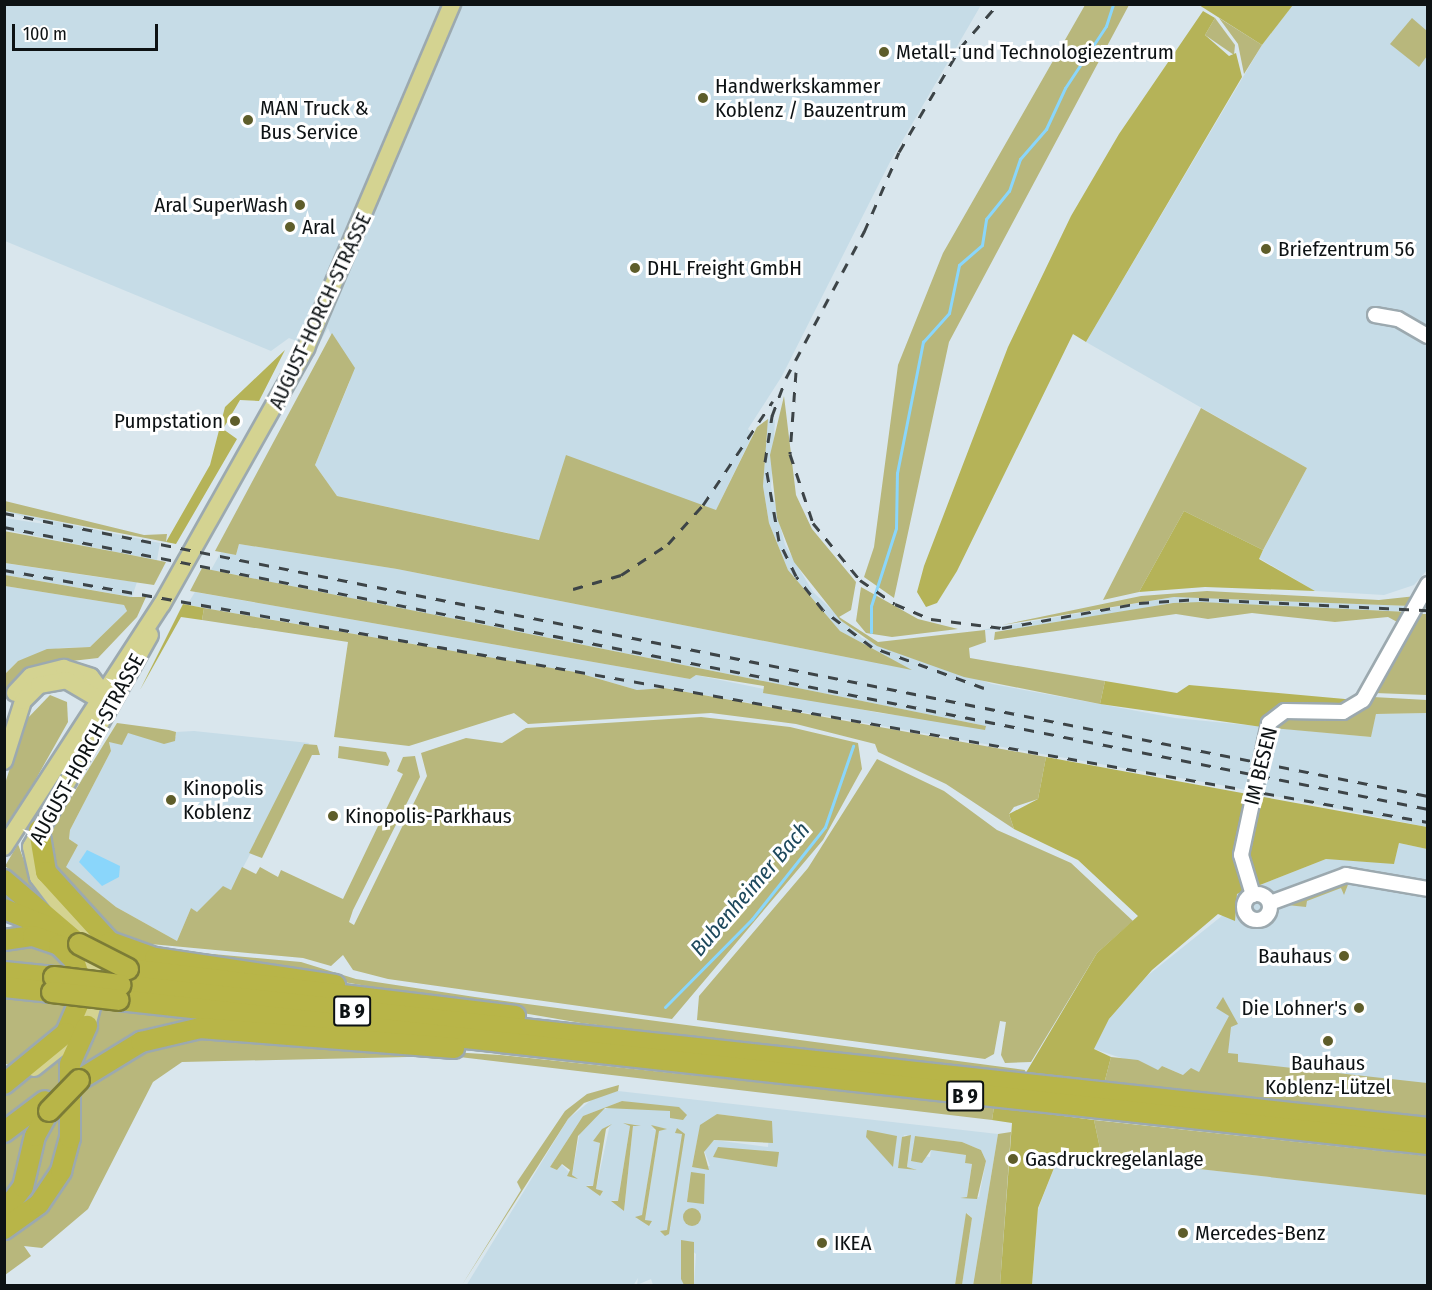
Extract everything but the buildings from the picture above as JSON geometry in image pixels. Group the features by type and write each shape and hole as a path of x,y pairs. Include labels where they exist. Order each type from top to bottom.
{"highway":[{"path":"39,830 46,872 110,942 155,958 299,976 367,998"},
{"path":"4,880 123,985 367,998 518,1016 583,1036"},
{"path":"4,909 79,944"},
{"path":"4,940 33,936 59,945 74,960 84,991 66,1032 4,1085"},
{"name":"B 9","path":"4,972 53,985"},
{"name":"B 9","path":"123,985 541,1048 1428,1144"},
{"name":"B 9","path":"4,987 123,985 1428,1128"},
{"path":"4,1229 39,1204 61,1171 70,1138 70,1064 87,1026"},
{"path":"4,1132 47,1106 85,1076 141,1042 200,1028 418,1048 541,1048"},
{"path":"4,1212 23,1187 35,1136 47,1106"},
{"path":"1389,1141 1428,1152"}],"main road":[{"name":"AUGUST-HORCH-STRASSE","path":"4,846 84,720 103,698 162,604 310,340 453,4"},
{"name":"AUGUST-HORCH-STRASSE","path":"4,1085 69,1046 87,1026 96,1000 95,969 81,932 35,871 31,847 103,698 130,648 162,604"},
{"path":"4,723 16,691 31,676 53,668 79,671 100,667 130,648"},
{"path":"79,671 103,698"},
{"path":"4,761 20,708 32,690 59,679 103,698"},
{"path":"78,688 84,720"}],"street":[{"path":"1375,315 1398,319 1428,336"},
{"name":"IM BESEN","path":"1270,903 1265,918 1252,919 1244,908 1253,895 1240,855 1269,723 1286,711 1343,712 1363,700 1428,584"},
{"path":"1253,895 1270,903 1347,875 1428,889"}],"shaded area":[{"path":"4,5 981,5 890,162 782,376 748,429 753,434 716,510 540,540 337,496 315,465 350,381 328,328 316,349 289,338 271,351 5,241"},
{"path":"1085,5 1129,5 949,342 894,598 864,577 874,547 898,365 943,253"},
{"path":"1199,5 1293,5 1262,45"},
{"path":"1293,5 1427,5 1428,569 1414,585 1384,595 1315,591 1259,558 1307,468 1086,342 1262,45"},
{"path":"1203,11 1215,18 1205,35 1229,56 1236,53 1242,77 1086,342 1073,334 957,571 937,603 926,607 917,592 924,566 1008,347 1071,216 1119,134"},
{"path":"1215,18 1235,45 1234,55 1205,35"},
{"path":"1219,18 1262,45 1244,74 1238,44"},
{"path":"1412,18 1427,31 1427,56 1419,67 1390,44"},
{"path":"332,333 355,368 315,465 337,496 539,540 566,455 716,510 757,427 768,419 763,486 769,523 788,570 840,631 912,670 397,569 239,544 236,555 215,551"},
{"path":"285,350 259,401 240,400 223,429 237,439 176,544 166,542 210,465 225,407"},
{"path":"784,396 796,495 812,529 856,582 851,610 839,617 878,642 985,630 986,642 969,648 970,658 1105,681 1100,704 964,677 877,646 840,620 794,562 777,518 770,455"},
{"path":"1201,408 1307,468 1263,550 1184,511 1139,592 1103,600"},
{"path":"768,419 775,420 771,487 785,545 813,592 862,638 992,684 1175,718 1370,737 1376,714 1427,713 1427,827 1226,786 664,688 637,690 575,672 187,605 195,592 690,679 696,675 879,713 986,726 211,570 221,552 236,555 239,544 397,569 866,661 894,661 840,631 788,570 769,523 763,486"},
{"path":"5,501 144,535 167,534 166,542 5,511"},
{"path":"5,511 160,543 157,560 5,530 5,518 57,526"},
{"path":"1184,511 1263,550 1259,559 1315,591 1205,587 1139,592"},
{"path":"4,531 166,562 154,585 5,563"},
{"path":"4,563 137,582 132,597 5,575"},
{"path":"202,568 986,726 985,730 763,693 764,686 696,675 690,679 190,591"},
{"path":"5,575 131,597 146,597 137,617 98,658 37,665 17,676 5,695 5,674 18,661 47,649 90,647 127,611 124,605 5,586"},
{"path":"5,586 124,605 127,611 90,647 59,648 18,661 5,674"},
{"path":"861,587 918,619 958,629 892,637 866,633 856,621"},
{"path":"1207,591 1379,600 1416,596 1411,606 1174,597 1002,625 1141,596"},
{"path":"1174,597 1411,606 1408,612 1173,603 1023,629 981,630"},
{"path":"1201,602 1408,612 1401,624 1388,617 1335,622 1252,613 1208,619 1176,614 994,640 995,632 1173,603"},
{"path":"183,604 204,608 202,620 181,617 140,690"},
{"path":"204,608 575,672 637,690 664,688 1046,757 1038,799 1014,807 1009,814 1014,829 946,784 878,752 875,744 796,724 711,713 528,724 514,713 409,746 334,737 348,642 202,620"},
{"path":"1417,614 1427,614 1427,695 1375,693"},
{"path":"1105,681 1177,693 1189,685 1356,700 1346,706 1284,707 1273,710 1262,727 1100,704"},
{"path":"50,695 67,702 68,722 5,834 5,784 24,722"},
{"path":"1373,697 1427,700 1427,713 1376,714 1371,737 1272,728 1285,716 1348,715"},
{"path":"701,717 790,727 858,743 862,769 823,840 672,1019 388,979 353,970 343,955 331,966 303,958 118,941 48,868 47,836 117,723 176,732 175,741 164,744 128,733 122,745 109,742 111,751 70,830 69,839 78,845 66,867 116,907 177,941 191,908 197,912 223,886 231,890 242,867 256,874 260,867 278,877 281,870 343,899 403,774 397,771 403,757 415,756 420,777 353,910 349,922 354,925 427,776 421,753 466,738 502,743 526,728"},
{"path":"194,731 309,743 231,890 223,887 197,912 191,908 177,941 116,907 65,867 78,845 69,839 70,830 111,751 109,742 122,744 127,733 176,737 176,732"},
{"path":"304,744 317,745 320,755 312,755 262,858 249,853"},
{"path":"339,746 386,752 390,761 388,766 338,758"},
{"path":"1046,757 1427,827 1427,849 1399,843 1394,864 1326,859 1237,894 1235,921 1218,914 1152,970 1109,1019 1094,1049 1111,1057 1104,1084 1024,1076 1097,953 1138,916 1078,860 1014,829 1009,814 1038,799"},
{"path":"877,759 944,791 997,830 1071,863 1133,921 1097,953 1031,1062 1005,1063 1001,1055 1006,1022 1000,1021 994,1054 985,1059 697,1020 699,996 808,868"},
{"path":"1399,843 1427,849 1427,1110 1183,1075 1162,1066 1158,1070 1094,1049 1109,1019 1147,976 1233,907 1237,894 1326,859 1394,863"},
{"path":"18,844 31,880 52,905 5,866"},
{"path":"1349,882 1344,895 1341,888 1307,901 1306,907 1287,905"},
{"path":"43,942 75,973 5,965 5,944"},
{"path":"147,948 301,962 356,979 475,997 1025,1070 1024,1076 581,1023"},
{"path":"5,993 79,1002 74,1014 10,1065 5,1064"},
{"path":"1223,997 1238,1024 1231,1027 1228,1053 1238,1054 1238,1062 1427,1083 1427,1116 1104,1084 1111,1057 1138,1060 1158,1070 1162,1066 1183,1075 1191,1068 1199,1072 1229,1016 1216,1008"},
{"path":"100,1004 216,1017 77,1075"},
{"path":"188,1036 500,1055 994,1107 992,1120 451,1056 182,1062 153,1082 88,1209 42,1248 24,1246 31,1256 5,1275 5,1234 45,1206 74,1096 134,1054"},
{"path":"66,1053 63,1084 5,1125 5,1092"},
{"path":"619,1085 618,1091 584,1103 568,1119 462,1285 521,1190 517,1182 565,1111 587,1094"},
{"path":"618,1091 998,1134 973,1285 962,1285 972,1218 967,1213 955,1285 694,1285 696,1254 681,1241 684,1285 653,1285 651,1279 637,1285 638,1278 633,1286 466,1286 568,1119 595,1097","holes":["622,1101 686,1112 620,1105 601,1110 580,1131 572,1175 561,1164 557,1170 550,1167 583,1116","717,1114 770,1121 768,1147 714,1140 704,1150 710,1166 692,1166 700,1127","624,1122 633,1126 624,1211 612,1200 618,1201 630,1126","610,1124 596,1189 603,1191 600,1196 587,1185 593,1186 600,1143 593,1141","666,1128 659,1130 645,1220 652,1221 636,1219 642,1216 656,1130 650,1129","904,1135 911,1136 907,1167 916,1170 898,1167","915,1136 962,1142 981,1150 986,1161 979,1197 960,1198 967,1197 972,1164 965,1163 966,1155 931,1150 930,1157 923,1156"]},
{"path":"622,1101 679,1107 687,1115 683,1120 670,1118 670,1111 605,1108 578,1136 572,1175 578,1179 567,1176 570,1170 562,1164 557,1170 550,1167 583,1116"},
{"path":"65,1102 66,1118 45,1191 5,1218 38,1142"},
{"path":"994,1107 1094,1120 1102,1158 1060,1153 1038,1208 1032,1285 1000,1285 1012,1123 992,1120"},
{"path":"35,1110 24,1174 5,1207 5,1138"},
{"path":"717,1114 772,1121 773,1143 714,1140 704,1152 709,1170 692,1167 700,1125"},
{"path":"1094,1120 1427,1156 1427,1195 1102,1158"},
{"path":"623,1123 641,1126 633,1126 624,1211 611,1201 618,1201 630,1126"},
{"path":"612,1124 606,1129 596,1189 603,1191 600,1196 586,1186 593,1186 600,1143 593,1141 602,1129"},
{"path":"651,1125 667,1129 659,1131 645,1220 652,1221 649,1226 635,1217 642,1215 656,1130"},
{"path":"677,1128 685,1134 669,1234 665,1236 660,1231 667,1230 682,1134 675,1133"},
{"path":"867,1130 897,1136 893,1167 866,1137"},
{"path":"1011,1132 1000,1285 973,1286 998,1134"},
{"path":"911,1135 907,1167 917,1170 898,1168 902,1137"},
{"path":"915,1136 962,1142 981,1150 986,1161 977,1199 960,1198 967,1197 972,1164 965,1163 966,1155 931,1150 922,1163 911,1161"},
{"path":"718,1147 779,1152 777,1167 713,1157"},
{"path":"1060,1153 1427,1195 1427,1285 1032,1286 1038,1209"},
{"path":"691,1172 705,1174 704,1204 687,1202"},
{"path":"688,1208 696,1208 701,1213 699,1224 688,1226 683,1221 683,1213"},
{"path":"966,1213 972,1218 962,1285 955,1285"},
{"path":"681,1240 694,1242 694,1285 684,1285 681,1279"}],"water":[{"path":"87,850 120,866 119,877 102,886 79,862"}],"waterway":[{"name":"Bubenheimer Bach","path":"871,632 871,606 896,528 897,473 923,342 949,313 959,265 982,245 986,219 1009,191 1020,159 1046,129 1065,88 1106,26 1113,4"},
{"name":"Bubenheimer Bach","path":"665,1007 752,919 825,827 853,746"}],"railway":[{"path":"984,688 872,647 823,610 796,576 779,541 765,462 772,416 786,378 864,232 899,152 960,48 998,4"},
{"path":"796,372 790,454 813,523 860,580 895,604 931,619 1002,628 1139,603 1199,599 1428,610"},
{"path":"573,589 621,575 668,544 703,505 773,401"},
{"path":"4,513 1428,796"},
{"path":"4,527 1428,809"},
{"path":"4,570 1428,822"}],"place":[{"name":"Metall- und Technologiezentrum","path":"884,52"},
{"name":"Handwerkskammer Koblenz / Bauzentrum","path":"703,98"},
{"name":"MAN Truck & Bus Service","path":"248,120"},
{"name":"Aral SuperWash","path":"300,205"},
{"name":"Aral","path":"290,227"},
{"name":"Briefzentrum 56","path":"1266,249"},
{"name":"DHL Freight GmbH","path":"635,268"},
{"name":"Pumpstation","path":"235,421"},
{"name":"Kinopolis Koblenz","path":"171,800"},
{"name":"Kinopolis-Parkhaus","path":"333,816"},
{"name":"Bauhaus","path":"1344,956"},
{"name":"Die Lohner's","path":"1359,1008"},
{"name":"Bauhaus Koblenz-Lützel","path":"1328,1041"},
{"name":"Gasdruckregelanlage","path":"1013,1159"},
{"name":"Mercedes-Benz","path":"1183,1233"},
{"name":"IKEA","path":"822,1243"}]}
